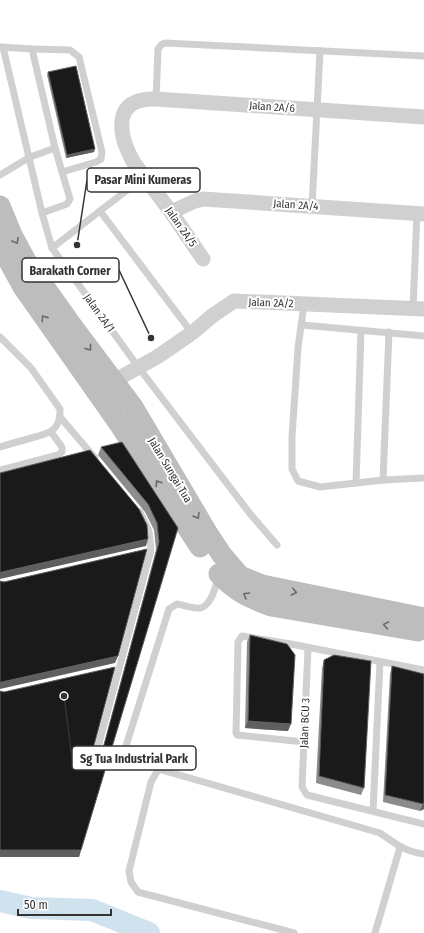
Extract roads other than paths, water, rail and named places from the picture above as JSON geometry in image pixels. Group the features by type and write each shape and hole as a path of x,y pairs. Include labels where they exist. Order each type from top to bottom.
{"main road":[{"name":"Jalan Sungai Tua","path":"0,206 12,235 26,261 73,327 110,393 218,573 229,584 248,598 271,606 424,632"},
{"name":"Jalan Sungai Tua","path":"0,246 22,287 110,393 133,407 208,534 222,555 240,576 262,585 424,618"}],"street":[{"name":"Jalan 2A/6","path":"124,111 134,102 148,98 156,98 424,117"},
{"name":"Jalan 2A/5","path":"124,111 122,123 125,144 134,163 171,212 203,259"},
{"name":"Jalan 2A/4","path":"171,212 195,201 204,199 420,214"},
{"name":"Jalan 2A/2","path":"110,393 139,368 192,333 212,316 234,301 418,309"}],"lane":[{"path":"156,98 158,49 165,43 424,56"},
{"path":"2,47 70,50 79,57 102,152 102,159 62,172"},
{"name":"Jalan 2A/1","path":"2,47 30,158 42,213 52,248 139,368 251,515 277,545"},
{"path":"32,49 55,148 70,199 67,204 42,213"},
{"path":"312,206 320,51"},
{"path":"0,175 30,158 55,148"},
{"path":"52,248 144,177"},
{"path":"100,211 192,333"},
{"path":"418,309 420,214"},
{"path":"304,304 298,348 292,469 298,480 320,487 383,480 424,478"},
{"path":"302,325 424,336"},
{"path":"356,483 361,331"},
{"path":"383,480 389,332"},
{"path":"0,338 32,368 60,409 60,417 51,432 42,436 0,447"},
{"path":"60,417 101,465"},
{"path":"0,470 58,455 62,452 62,447 51,432"},
{"path":"95,758 116,668 151,550 150,531 136,508"},
{"path":"143,551 151,550"},
{"path":"218,573 214,593 203,606 196,608 177,604 169,609 125,749 124,757 127,760 158,770 380,833 412,852 424,854"},
{"path":"304,742 237,735 238,642 242,636 424,670"},
{"name":"Jalan BCU 3","path":"308,648 302,787 307,795 424,824"},
{"path":"373,811 380,662"},
{"path":"158,770 150,782 129,871 131,882 138,892 294,933"},
{"path":"375,933 378,928 400,846"}],"waterway":[{"path":"0,901 31,908 92,910 149,933"}],"place":[{"name":"Pasar Mini Kumeras","path":"77,245"},
{"name":"Barakath Corner","path":"151,338"},
{"name":"Sg Tua Industrial Park","path":"64,696"}]}
